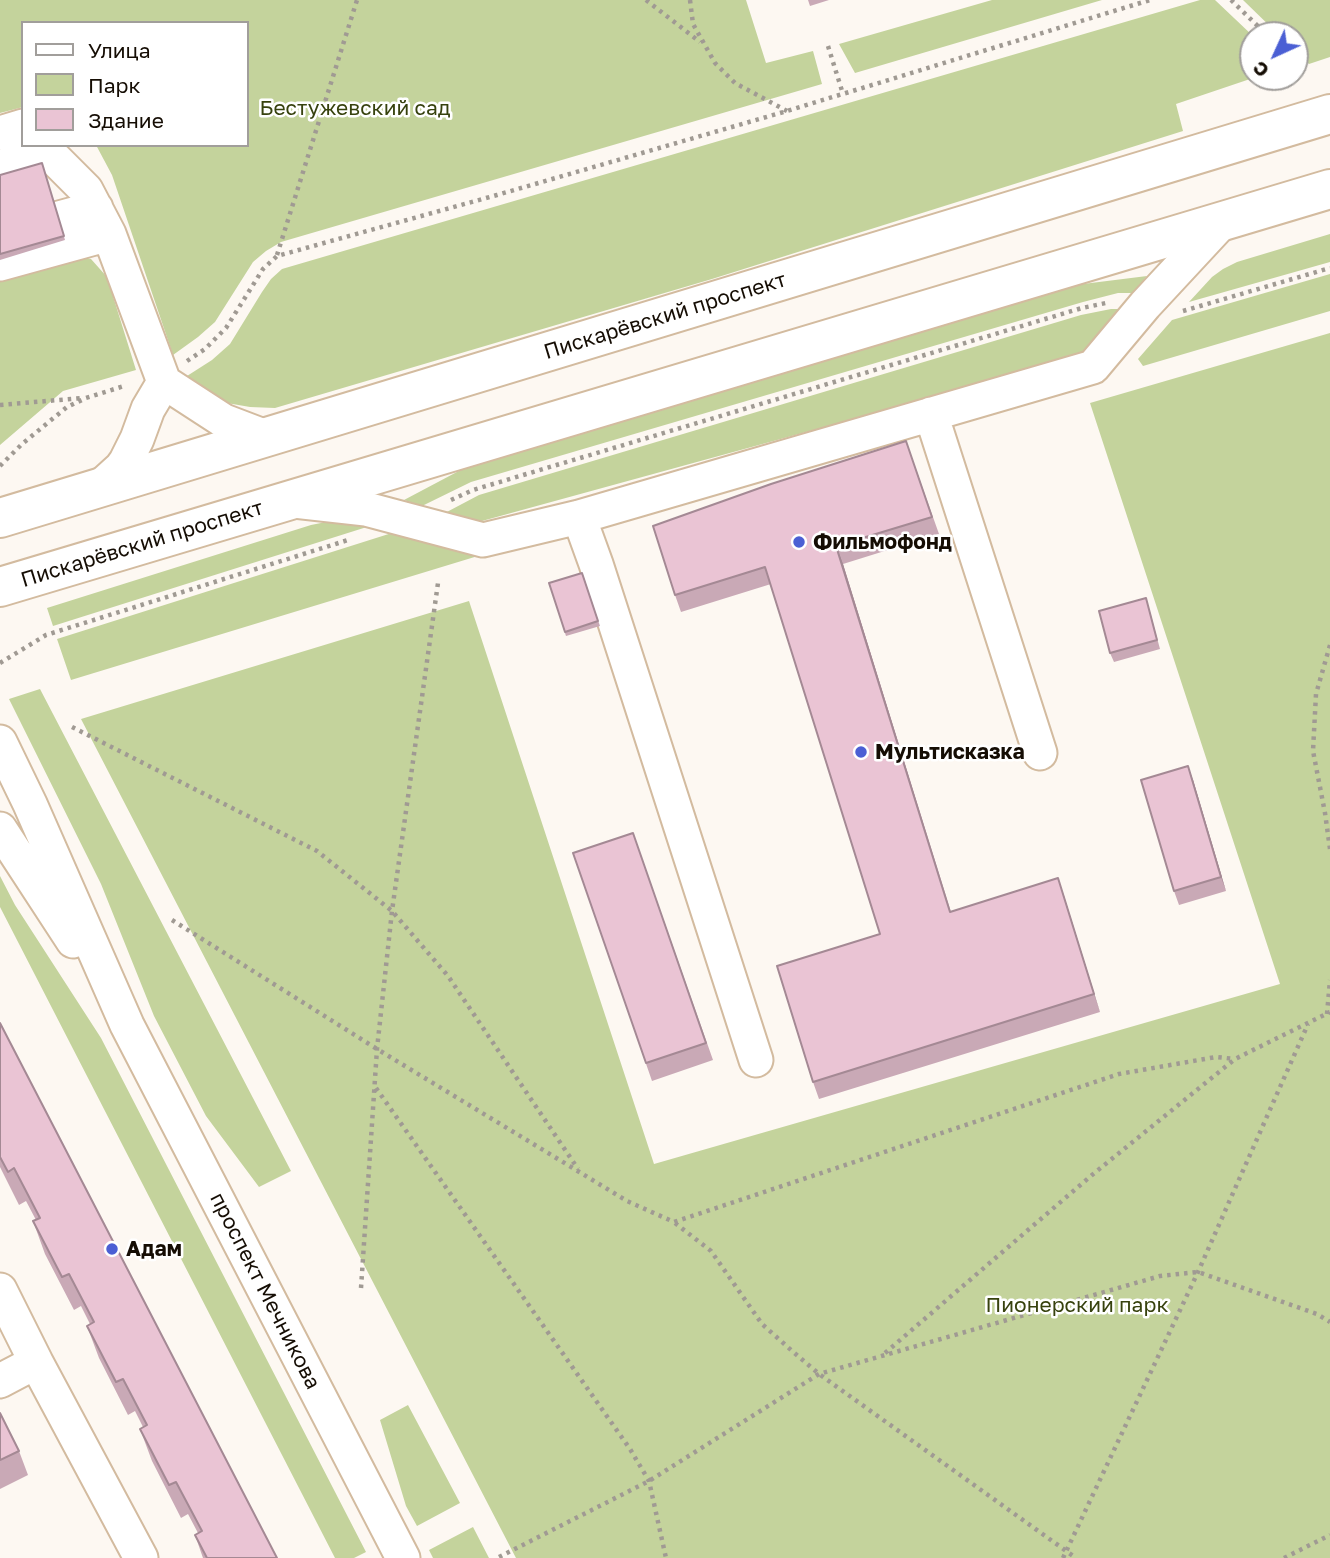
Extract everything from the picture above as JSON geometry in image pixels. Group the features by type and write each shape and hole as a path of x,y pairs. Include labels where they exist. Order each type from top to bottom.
{"main road":[{"name":"Пискарёвский проспект","path":"0,518 1330,114"},
{"name":"Пискарёвский проспект","path":"0,587 1330,189"}],"street":[{"path":"0,133 21,127"},
{"path":"0,167 50,166 86,190 103,221 162,378 225,421 266,437"},
{"path":"59,218 103,221"},
{"path":"0,264 103,221"},
{"path":"288,501 366,509 483,540 579,517 1093,367 1145,304 1223,221"},
{"path":"99,488 126,461 162,378"},
{"path":"931,414 1040,753"},
{"path":"579,517 756,1060"},
{"name":"проспект Мечникова","path":"0,742 127,1026 403,1558"},
{"path":"0,818 30,804"},
{"name":"проспект Мечникова","path":"0,829 127,1026"},
{"path":"0,1290 141,1558"},
{"path":"0,1381 36,1362"}],"path":[{"path":"0,405 86,398 162,378 205,349 226,328 263,269 276,256 357,0"},
{"path":"646,0 703,45"},
{"path":"690,0 693,24 715,63 735,83 787,111"},
{"path":"276,256 787,111 1150,0"},
{"path":"1231,0 1253,21"},
{"path":"828,47 843,94"},
{"path":"406,520 473,490 1069,312 1111,301 1128,300 1171,311 1190,309 1330,268"},
{"path":"0,466 67,407 86,398"},
{"path":"0,663 46,635 356,538"},
{"path":"361,1288 377,1049 392,911 438,583"},
{"path":"1330,645 1315,694 1313,751 1330,849"},
{"path":"72,727 317,851 392,911 448,976 580,1172"},
{"path":"172,920 627,1201 674,1222 711,1251 762,1324 819,1374 1076,1558"},
{"path":"882,1355 1092,1175 1236,1059 1328,1013 1330,979"},
{"path":"1063,1558 1198,1272 1308,1024"},
{"path":"674,1222 1119,1074 1216,1057 1236,1059"},
{"path":"375,1087 622,1437 649,1482 666,1558"},
{"path":"499,1557 649,1482 819,1374 1160,1276 1198,1272 1317,1314 1330,1322"},
{"path":"1284,1558 1330,1535"}],"green space":[{"name":"Бестужевский сад","path":"0,0 746,0 766,63 813,51 822,84 281,242 253,262 215,322 173,355 112,175 97,147 248,147 248,21 21,21 21,108 0,113"},
{"path":"992,0 1102,0 855,73 839,44"},
{"path":"1200,0 1215,0 1239,23 1239,83 1176,104 1183,131 712,279 275,408 221,402 201,390 187,376 230,344 271,279 282,269"},
{"path":"1243,0 1330,0 1330,57 1309,64 1309,21 1265,21"},
{"path":"1330,234 1330,262 1189,302 1212,277 1237,262"},
{"path":"70,254 91,259 107,277 136,370 63,391 0,445 0,267"},
{"path":"1330,274 1330,311 1143,366 1138,359 1172,320"},
{"path":"1147,276 1133,293 1118,293 1083,302 471,482 422,506 404,500 472,464 1075,285"},
{"path":"1120,309 1083,356 482,521 443,514 479,495 1081,315"},
{"name":"Пионерский парк","path":"1330,333 1330,1558 516,1558 81,719 469,601 654,1164 1280,984 1090,403"},
{"path":"331,521 370,526 53,626 47,608"},
{"path":"395,532 491,552 71,680 57,639"},
{"path":"40,689 291,1171 259,1187 206,1116 154,1016 101,884 9,699"},
{"path":"0,876 15,905 101,1038 366,1552 354,1558 335,1558 0,907"},
{"path":"408,1405 460,1503 417,1526 406,1506 380,1420"},
{"path":"473,1527 489,1558 433,1558 429,1550"}],"building":[{"path":"42,163 64,236 0,254 0,175"},
{"path":"906,441 932,517 836,546 950,912 1058,878 1094,994 813,1082 777,966 880,934 765,567 675,595 653,526 771,484"},
{"path":"582,573 598,621 565,632 549,583"},
{"path":"1146,598 1157,640 1110,653 1099,611"},
{"path":"1188,766 1221,877 1174,891 1141,780"},
{"path":"633,833 706,1043 646,1063 573,853"},
{"path":"0,1023 277,1558 207,1558 195,1535 202,1531 176,1482 169,1485 140,1429 147,1425 123,1379 116,1382 87,1326 94,1322 69,1274 62,1277 33,1221 40,1218 14,1168 8,1172 0,1157"},
{"path":"0,1413 19,1451 0,1460"}],"place":[{"name":"Фильмофонд","path":"799,542"},
{"name":"Мультисказка","path":"861,752"},
{"name":"Адам","path":"112,1249"}]}
